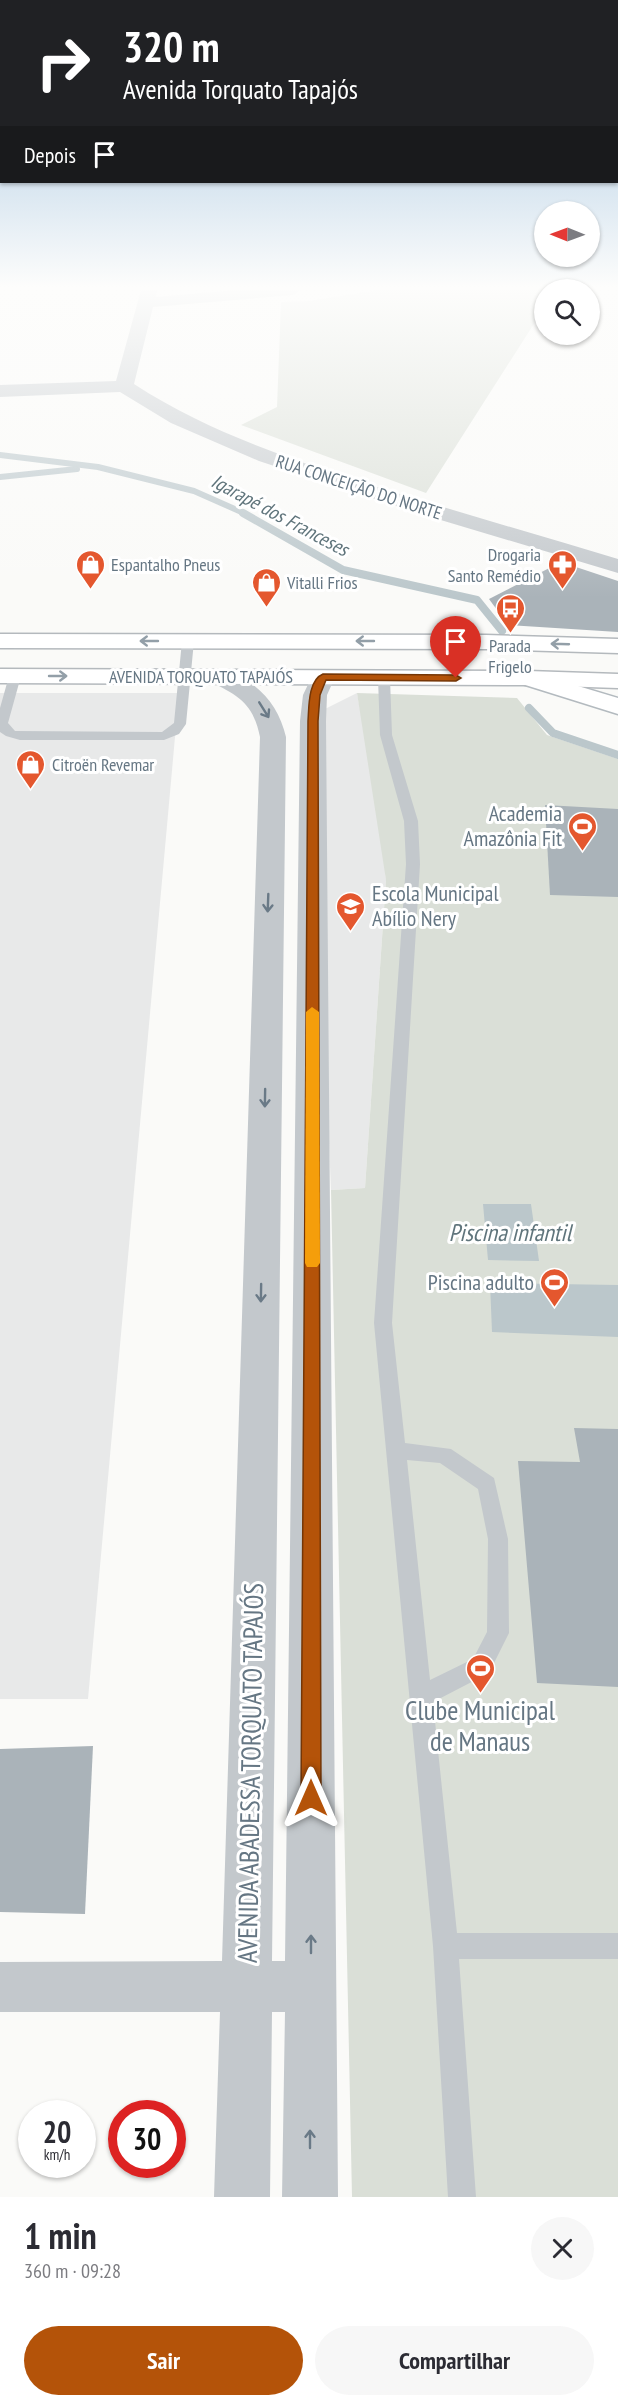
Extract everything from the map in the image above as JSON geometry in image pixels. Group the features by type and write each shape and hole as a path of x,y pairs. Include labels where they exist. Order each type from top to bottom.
{"main road":[{"name":"AVENIDA TORQUATO TAPAJÓS","path":"0,640 486,642 618,646"},
{"name":"AVENIDA TORQUATO TAPAJÓS","path":"7,676 528,678 618,681"},
{"path":"528,678 618,706"}],"street":[{"name":"RUA CONCEIÇÃO DO NORTE","path":"133,393 147,403 276,461 618,566"},
{"name":"AVENIDA ABADESSA TORQUATO TAPAJÓS","path":"202,676 246,690 261,704 270,721 273,737 242,2197"},
{"path":"310,2197 313,721 315,695 323,677"},
{"path":"271,833 313,832"},
{"path":"266,1047 312,1046"},
{"path":"260,1350 312,1350"},
{"path":"0,1987 310,1986"}],"lane":[{"path":"7,676 2,723 3,729 9,734 152,738 164,736 174,731 180,724 202,676 189,641"},
{"path":"384,678 386,735 411,820 413,864 382,1323 446,1946 462,2197"},
{"path":"395,1450 444,1455 487,1484 498,1539 498,1633 481,1666 421,1696"},
{"path":"446,1946 618,1946"}],"shaded area":[{"path":"278,393 490,393 426,493 241,425 277,407"},
{"path":"0,693 179,693 88,1699 0,1699"},
{"name":"Escola Municipal Abílio Nery","path":"357,693 381,824 386,880 365,1188 331,1190 311,716"},
{"name":"Clube Municipal de Manaus","path":"357,693 517,698 547,735 618,759 618,2197 352,2197 331,1190 365,1188 386,880"}],"water":[{"name":"Piscina infantil","path":"483,1204 531,1204 539,1261 488,1260"},
{"name":"Piscina adulto","path":"490,1283 618,1285 618,1337 492,1332"}],"building":[{"name":"Drogaria Santo Remédio","path":"561,562 618,581 618,632 508,625 489,599"},
{"name":"Academia Amazônia Fit","path":"545,805 618,809 618,897 550,895"},
{"path":"574,1428 618,1429 618,1687 537,1683 518,1461 580,1462"},
{"path":"93,1746 85,1914 0,1912 0,1749"}],"waterway":[{"name":"Igarapé dos Franceses","path":"0,455 98,467 194,491 246,514"},
{"path":"0,477 77,469"},
{"name":"Igarapé dos Franceses","path":"243,513 343,570 477,600 502,631"},
{"name":"Igarapé dos Franceses","path":"529,708 553,733 618,755"}],"slow traffic":[{"path":"312,1012 312,1263"}],"place":[{"name":"Espantalho Pneus","path":"90,590"},
{"name":"Drogaria Santo Remédio","path":"562,590"},
{"name":"Vitalli Frios","path":"266,608"},
{"name":"Parada Frigelo","path":"510,634"},
{"name":"Citroën Revemar","path":"31,790"},
{"name":"Academia Amazônia Fit","path":"583,852"},
{"name":"Escola Municipal Abílio Nery","path":"351,932"},
{"name":"Piscina adulto","path":"555,1308"},
{"name":"Clube Municipal de Manaus","path":"480,1694"}],"route":[{"path":"311,1798 313,721 315,695 323,677 456,678"}]}
